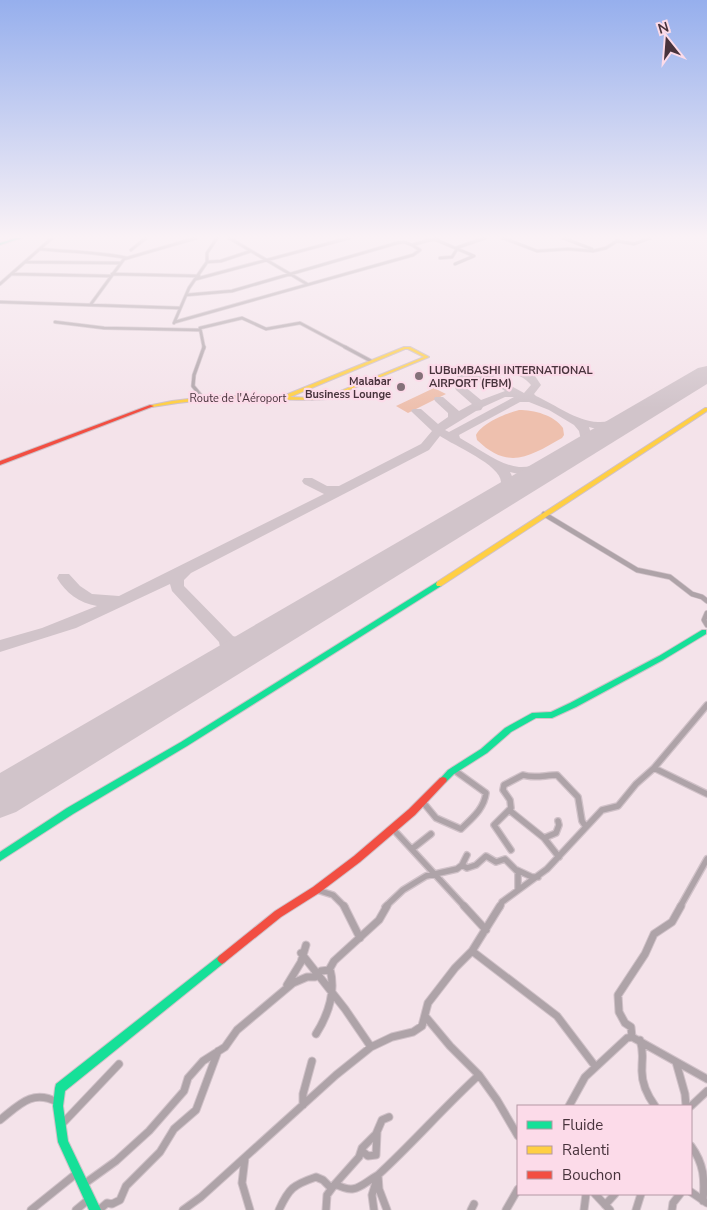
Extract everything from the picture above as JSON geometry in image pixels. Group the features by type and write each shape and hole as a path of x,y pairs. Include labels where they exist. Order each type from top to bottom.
{"main road":[{"name":"Route de l'Aéroport","path":"0,463 147,407 202,396 315,399 332,397 427,357 406,347 371,361"},
{"path":"283,398 371,361"},
{"path":"0,857 70,811 184,744 707,409"},
{"path":"97,1210 63,1142 58,1103 60,1088 278,914 316,890 393,829 422,802 435,786 454,770 484,751 501,734 535,715 552,715 573,705 661,658 706,629"}],"street":[{"path":"91,304 98,294"},
{"path":"172,329 186,295 193,294"},
{"path":"175,322 271,294"},
{"path":"0,302 180,308"},
{"path":"55,322 104,328 200,330 200,328 218,322 242,318 266,329 300,323 371,361"},
{"path":"200,330 204,347 194,375 193,386 202,396"},
{"path":"544,514 637,570 670,577 692,594 702,597 707,601"},
{"path":"706,629 704,620 707,613"},
{"path":"183,1210 201,1197 371,1047 392,1037 418,1030 422,1026 428,1003 455,968 472,952 502,902 539,876 602,810 618,806 636,784 654,768 707,705"},
{"path":"654,768 707,794"},
{"path":"422,802 439,820 461,829 469,822 485,803 486,793 465,778 460,772 454,770"},
{"path":"511,850 494,825 509,810 511,803 502,790 506,783 522,775 532,778 540,775 555,774 578,797 582,821 586,827"},
{"path":"509,810 544,838 559,857"},
{"path":"544,838 556,833 559,825 558,821"},
{"path":"393,829 486,930"},
{"path":"412,849 431,834"},
{"path":"316,1034 326,1017 331,992 332,974 330,969 334,961 379,920 381,911 391,900 423,878 454,870 462,865 467,855"},
{"path":"462,865 471,868 487,856 496,862 506,859 516,869 532,877 539,876"},
{"path":"632,1037 631,1027 622,1018 617,1008 618,995 644,954 654,934 672,922 707,859"},
{"path":"516,869 519,881 518,890"},
{"path":"316,890 327,892 348,909 360,938"},
{"path":"287,986 290,974 300,963 302,952 306,945"},
{"path":"302,952 317,975 345,1008 371,1047"},
{"path":"472,952 557,1016 595,1066"},
{"path":"84,1184 116,1160 149,1131 184,1091 188,1078 207,1057 225,1046 242,1026 287,986 330,969"},
{"path":"425,1016 450,1046 479,1075 517,1132"},
{"path":"570,1105 585,1077 595,1066 627,1038 632,1037 707,1079"},
{"path":"640,1040 644,1053 641,1062 642,1077 648,1096 654,1105"},
{"path":"97,1210 107,1203 112,1204 120,1200 126,1186 160,1152 174,1129 196,1110 218,1052"},
{"path":"674,1060 681,1074 680,1079 685,1094 686,1105"},
{"path":"303,1105 302,1094 308,1081 312,1061"},
{"path":"60,1127 119,1064"},
{"path":"279,1210 287,1192 302,1182 319,1178 333,1186 348,1191 377,1178 479,1075"},
{"path":"692,1105 707,1091"},
{"path":"0,1120 29,1098 43,1097 56,1100 58,1103"},
{"path":"325,1209 333,1186 359,1158 364,1146 377,1131 382,1120 389,1117"},
{"path":"362,1151 370,1157 376,1155 377,1131"},
{"path":"692,1147 700,1157 706,1170 705,1202"},
{"path":"245,1158 242,1183 250,1210"},
{"path":"31,1210 78,1172"},
{"path":"374,1210 372,1195 377,1178"},
{"path":"377,1178 387,1210"},
{"path":"510,1209 517,1192"},
{"path":"692,1193 705,1202"},
{"path":"584,1210 586,1195"},
{"path":"596,1195 608,1207 614,1195"},
{"path":"636,1210 642,1195"},
{"path":"672,1210 677,1195"},
{"path":"76,1210 90,1198"}],"shaded area":[{"path":"434,388 446,394 408,413 396,406"},
{"path":"519,410 537,412 549,417 559,423 563,428 564,435 562,438 529,455 510,458 489,450 477,440 476,435 484,426 502,416"}],"taxiway":[{"path":"489,378 489,374 501,369 510,369 531,378 536,385 528,394 532,398"},
{"path":"473,379 467,376 462,377 472,381 488,378 518,393"},
{"path":"460,388 477,402 477,406"},
{"path":"477,406 497,396 511,393 532,398"},
{"path":"532,398 553,408 578,423 585,430 587,440 578,450"},
{"path":"439,399 454,412 454,419"},
{"path":"455,440 453,435 455,432 518,399 529,399"},
{"path":"454,419 477,406"},
{"path":"417,411 439,430"},
{"path":"439,430 454,419"},
{"path":"575,421 599,426 623,423"},
{"path":"227,640 177,587 177,579 186,570 425,447 439,430"},
{"path":"439,430 455,440"},
{"path":"455,440 497,465"},
{"path":"497,465 519,471 547,469"},
{"path":"497,465 507,478 507,486 498,498"},
{"path":"308,481 325,490 339,490"},
{"path":"0,646 71,624 183,571"},
{"path":"64,578 74,590 86,598 100,602 116,601"},
{"path":"221,664 229,652 227,640"},
{"path":"227,640 238,644 258,642"}],"runway":[{"path":"0,797 707,373"}],"traffic: fast":[{"path":"0,857 70,811 184,744 439,584"},
{"path":"443,780 451,772 484,751 508,730 535,715 552,715 573,705 661,658 704,632"},
{"path":"95,1210 63,1142 58,1106 60,1088 222,959"}],"traffic: slow":[{"path":"152,406 192,399 213,398 253,397 274,397 294,398 315,399 327,398 427,357 409,348 404,348 283,398"},
{"path":"439,584 707,409"}],"traffic: jam":[{"path":"0,463 152,406"},
{"path":"222,959 278,914 316,890 357,859 412,812 443,780"}],"place":[{"name":"LUBuMBASHI INTERNATIONAL AIRPORT (FBM)","path":"419,376"},
{"name":"Malabar Business Lounge","path":"401,387"}]}
